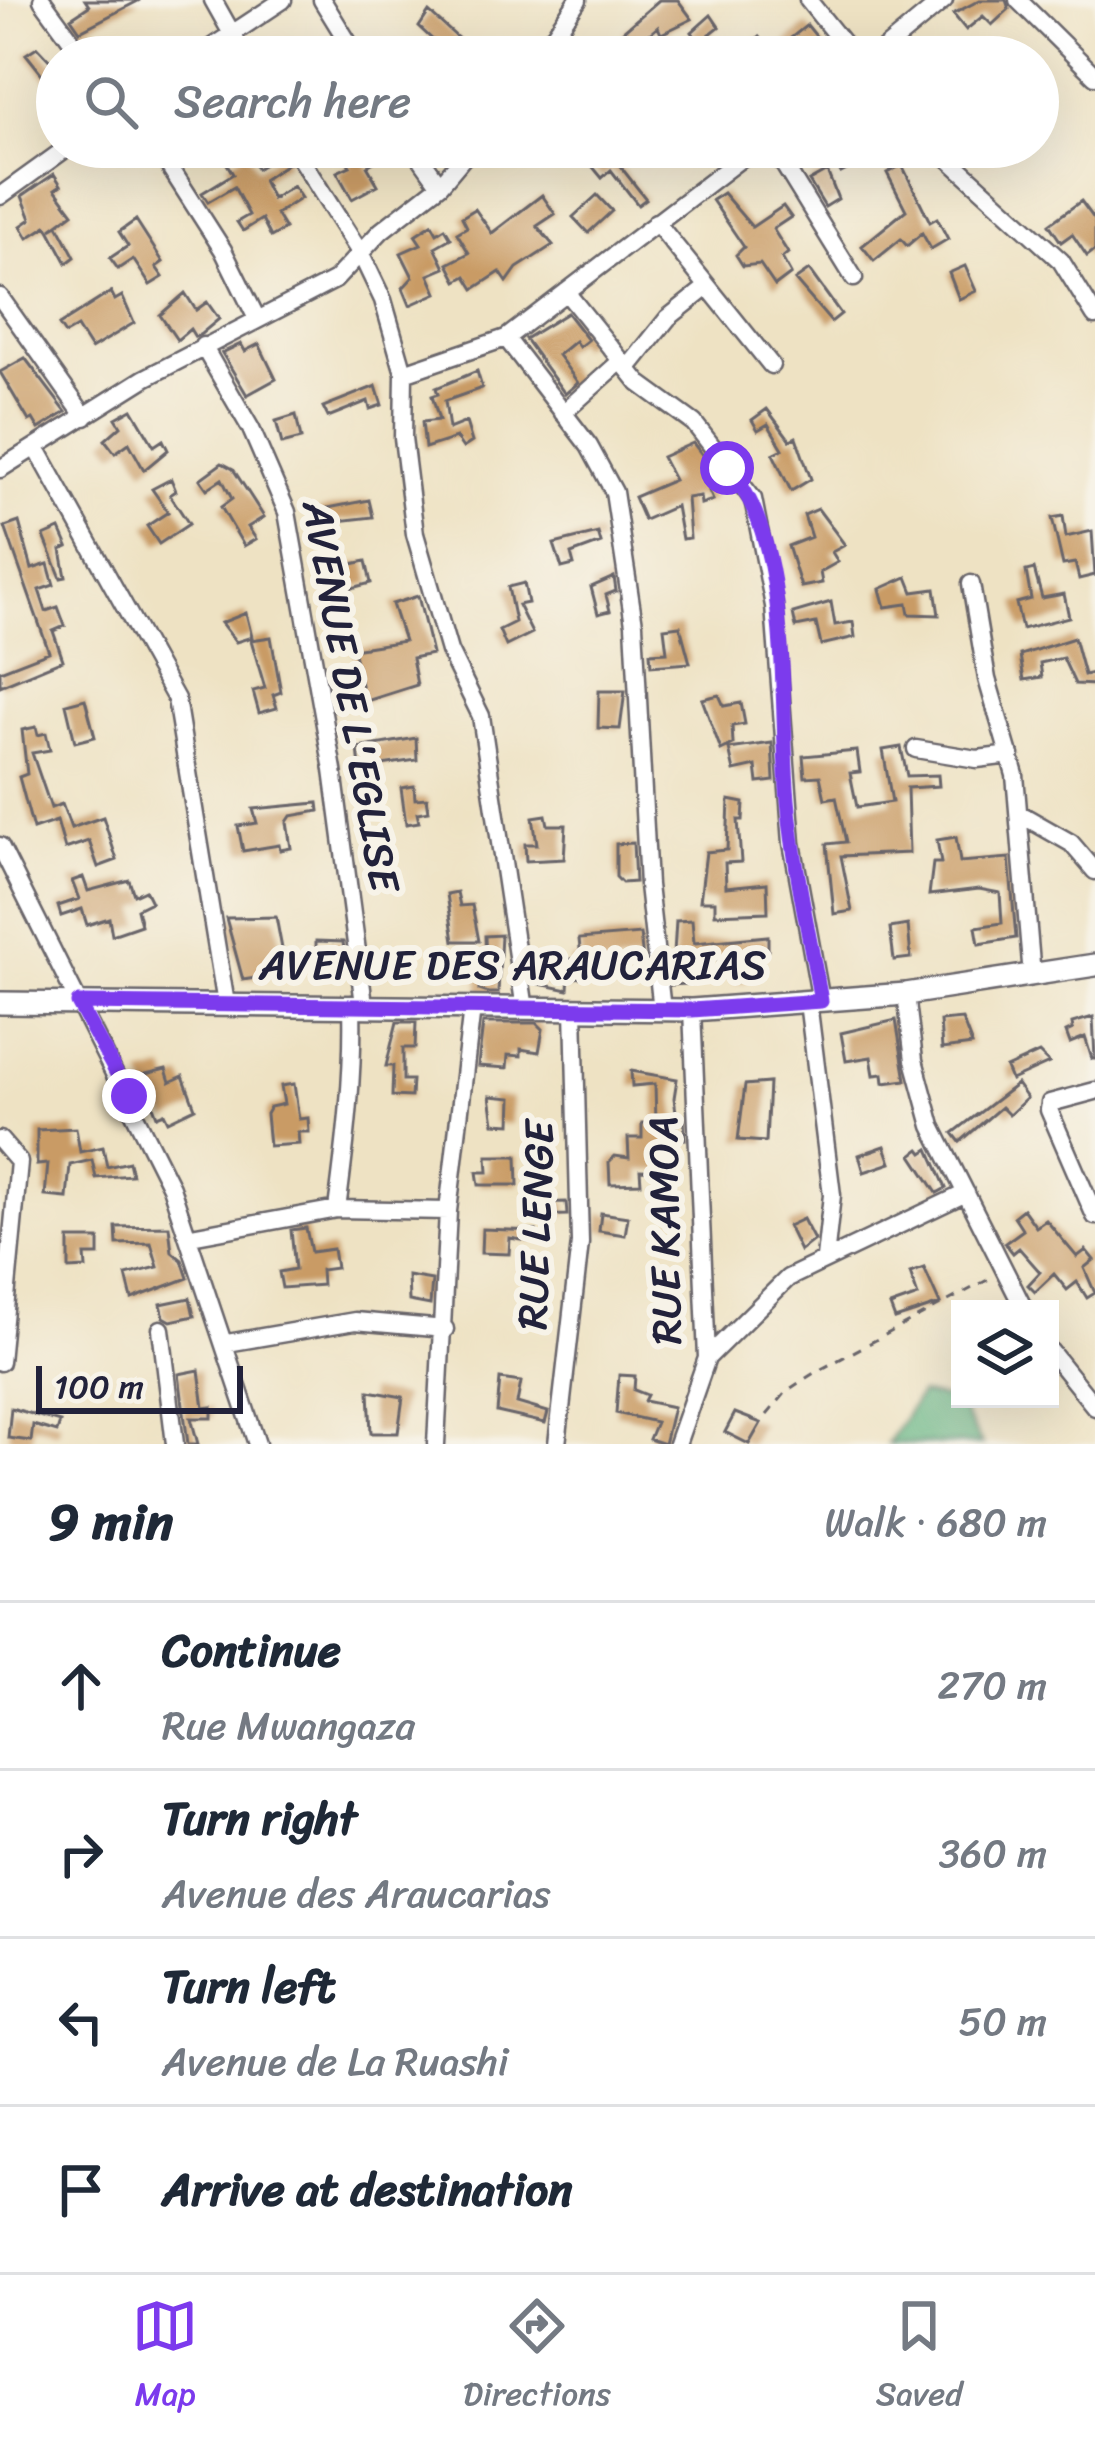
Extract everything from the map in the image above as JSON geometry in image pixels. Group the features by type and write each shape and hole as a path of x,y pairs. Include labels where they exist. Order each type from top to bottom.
{"street":[{"path":"42,0 68,36"},
{"path":"213,0 234,36"},
{"path":"228,36 283,0"},
{"path":"322,0 344,36"},
{"path":"553,36 578,0"},
{"path":"808,0 837,36"},
{"path":"900,36 944,0"},
{"path":"1018,0 1054,36"},
{"path":"1059,40 1095,76"},
{"path":"0,196 39,168"},
{"path":"170,168 223,250 257,319"},
{"path":"306,168 361,254 383,300 404,373 403,438 415,534 449,651 481,716 525,1009"},
{"path":"428,168 440,185"},
{"path":"0,469 203,346 335,280 454,168"},
{"path":"404,373 506,338 728,168"},
{"path":"785,168 854,278"},
{"path":"959,168 1061,261 1095,316"},
{"path":"656,222 771,365"},
{"path":"563,413 706,287"},
{"path":"566,292 624,364 694,423 742,484 756,511 779,652 793,843 832,1195 825,1258"},
{"path":"0,297 86,417"},
{"path":"506,338 605,473 619,515 634,624 648,885 662,1010"},
{"name":"AVENUE DE L'EGLISE","path":"203,346 251,429 286,512 333,770 358,1004 350,1128 341,1160 337,1209"},
{"path":"37,449 176,699 226,1004"},
{"path":"971,584 987,679 1011,755 1020,814 1031,976"},
{"path":"916,749 977,759 1011,755"},
{"path":"1020,814 1071,843 1095,871"},
{"path":"0,845 129,1096 190,1236 257,1444"},
{"name":"AVENUE DES ARAUCARIAS","path":"0,1003 692,1010 906,994 1095,965"},
{"path":"906,994 918,1077 932,1126 1019,1300"},
{"path":"436,1444 446,1329 448,1210 472,1008"},
{"name":"RUE LENGE","path":"557,1444 580,1244 574,1009"},
{"name":"RUE KAMOA","path":"677,1444 707,1358 692,1010"},
{"path":"1095,1091 1051,1103 1049,1110 1095,1216"},
{"path":"0,1140 19,1162 0,1362"},
{"path":"707,1358 776,1288 825,1258 966,1193"},
{"path":"190,1236 337,1209 448,1210"},
{"path":"226,1342 356,1321 446,1329"},
{"path":"161,1329 175,1444"},
{"path":"1059,1362 1095,1407"}],"path":[{"path":"767,1415 788,1390 814,1372 1004,1272"}],"green space":[{"path":"920,1394 951,1399 951,1408 961,1408 982,1444 887,1444"}],"building":[{"path":"85,0 140,0 80,31 71,18 89,6"},
{"path":"659,0 678,0 692,19 661,34 658,27 647,36 622,32"},
{"path":"980,0 1006,0 1009,9 992,25 983,16 966,30 953,14"},
{"path":"429,12 456,36 429,36 419,27"},
{"path":"711,15 719,27 712,36 692,32"},
{"path":"807,25 816,36 793,36"},
{"path":"36,48 36,67 26,54"},
{"path":"229,168 281,168 263,180 272,199 293,186 301,198 276,214 285,229 271,237 262,219 243,231 237,222 249,215 234,187 208,202 202,193 233,174"},
{"path":"368,168 378,185 352,199 337,172"},
{"path":"594,168 622,168 646,199 638,205 611,170 602,178"},
{"path":"903,168 930,222 937,218 948,239 931,249 922,233 907,246 901,239 874,261 862,246 906,210 887,173"},
{"path":"827,171 838,199 825,207 809,181"},
{"path":"54,174 61,185 55,189 73,213 51,229 58,225 75,257 67,263 47,226 28,238 21,226 31,219 22,196"},
{"path":"723,193 752,227 783,206 791,217 773,229 788,253 782,258 791,274 775,286 760,264 743,266 736,255 744,247 712,200"},
{"path":"542,195 555,214 537,226 553,245 517,268 507,282 500,272 474,289 466,276 457,281 448,264 469,253 457,233 467,227 462,217 475,209 492,233"},
{"path":"597,195 612,211 588,233 573,217"},
{"path":"1081,201 1095,220 1095,250 1087,256 1072,234 1061,242 1049,224"},
{"path":"136,220 163,262 156,267 163,277 150,285 133,259 118,269 110,258 128,246 119,232"},
{"path":"432,224 437,233 445,228 451,238 435,247 445,268 429,275 437,293 410,305 403,288 413,277 401,253 421,244 415,235"},
{"path":"965,266 976,291 959,299 949,273"},
{"path":"809,270 841,314 831,322 795,280"},
{"path":"111,292 115,300 122,296 134,323 91,349 77,327 65,334 59,325"},
{"path":"185,293 196,310 207,302 219,319 195,337 190,329 177,340 160,315"},
{"path":"567,313 588,340 579,347 575,341 558,355 578,383 565,394 525,339"},
{"path":"241,344 245,351 259,344 276,379 247,395 222,353"},
{"path":"25,358 66,412 39,429 33,419 29,421 0,372"},
{"path":"477,371 482,388 445,401 449,429 466,422 472,442 463,448 456,438 425,448 422,422 439,420 432,396 438,394 436,388"},
{"path":"376,386 382,405 370,409 368,401 328,417 323,407"},
{"path":"132,409 154,446 163,440 168,450 144,470 129,443 115,453 105,440 121,426 116,418"},
{"path":"767,409 790,440 796,437 811,479 791,491 773,454 783,449 768,424 758,430 752,420"},
{"path":"296,415 301,439 282,444 276,421"},
{"path":"693,443 711,466 716,489 709,491 713,500 701,504 700,496 687,498 690,538 682,539 676,506 644,520 634,497 674,480 662,457"},
{"path":"222,463 233,469 264,517 248,527 256,539 244,546 221,507 232,499 222,479 207,489 200,479"},
{"path":"171,479 176,491 170,495 189,524 159,544 147,526 168,512 152,489"},
{"path":"369,500 373,517 320,523 318,510"},
{"path":"818,509 845,545 832,552 838,562 820,572 822,583 801,587 788,546 811,537 804,515"},
{"path":"1063,516 1066,537 1092,531 1095,575 1079,579 1075,563 1063,565 1052,518"},
{"path":"19,522 32,569 48,564 54,585 39,590 46,611 58,607 65,626 53,631 63,660 0,686 0,671 49,652 5,527"},
{"path":"60,529 68,547 61,550 66,577 61,578 44,536"},
{"path":"598,533 601,543 571,554 574,565 562,568 554,544"},
{"path":"366,561 371,583 352,588 347,565"},
{"path":"1034,569 1042,598 1064,594 1069,617 1022,629 1016,603 1031,599 1026,571"},
{"path":"614,577 616,591 606,595 610,611 598,614 591,587"},
{"path":"907,577 913,592 935,589 939,615 909,614 907,604 885,607 880,589"},
{"path":"524,583 528,603 518,605 532,633 506,646 499,630 515,622 508,587"},
{"path":"418,596 432,654 412,658 417,685 335,711 334,700 362,689 353,649 404,641 392,604"},
{"path":"831,602 835,625 853,622 855,637 821,645 816,623 796,627 793,613"},
{"path":"246,613 252,637 236,642 221,623"},
{"path":"680,626 690,663 651,666 650,653 667,652 664,628"},
{"path":"271,637 281,692 273,695 277,708 259,713 253,691 265,688 251,640"},
{"path":"1074,638 1084,675 1093,673 1095,685 1075,684 1063,658 1040,663 1042,677 1024,680 1020,655"},
{"path":"599,691 625,691 620,729 598,728"},
{"path":"719,695 724,706 741,703 745,724 732,726 733,744 721,750 702,699"},
{"path":"85,699 95,737 75,742 66,704"},
{"path":"36,727 38,735 46,733 50,750 32,753 51,808 62,804 71,828 103,817 117,860 98,867 89,841 65,849 57,821 33,829 19,777 27,774 22,730"},
{"path":"416,738 417,760 360,768 358,748"},
{"path":"772,743 774,781 758,783 756,766 734,771 729,749"},
{"path":"901,747 907,776 938,775 939,786 907,788 909,853 841,856 852,911 834,914 827,844 846,842 836,797 825,799 820,776 805,777 803,756 857,751 860,772 850,773 857,807 892,802 883,750"},
{"path":"414,786 415,799 427,798 429,811 417,813 419,822 406,824 401,788"},
{"path":"729,800 744,803 743,820 738,820 741,862 725,863 726,887 767,883 768,912 715,914 715,901 700,901 706,852 727,850"},
{"path":"318,803 319,811 291,816 287,822 291,848 280,850 279,845 243,851 238,826 257,823 253,809"},
{"path":"546,815 548,825 566,825 564,859 526,861 525,844 537,844 533,817"},
{"path":"956,837 960,862 1009,858 1016,938 979,944 976,927 1002,923 1000,893 979,889 929,895 933,863 941,863 937,840"},
{"path":"633,843 635,882 622,883 616,877 616,844"},
{"path":"83,877 88,891 129,880 134,895 145,890 151,902 137,909 141,925 112,935 109,918 87,925 82,909 61,916 58,906 79,899 72,881"},
{"path":"457,892 460,906 472,905 479,941 454,941 447,894"},
{"path":"276,917 283,954 271,955 268,976 243,980 226,918"},
{"path":"692,920 694,943 768,936 768,950 747,950 748,981 733,983 731,968 719,968 718,957 685,960 686,984 672,985 676,921"},
{"path":"908,925 911,958 894,960 890,928"},
{"path":"640,934 643,960 587,968 588,977 571,978 570,959 581,958 579,939"},
{"path":"501,935 498,993 488,993 479,990 478,963 486,963 485,936"},
{"path":"316,941 343,942 346,966 341,967 340,959 316,958"},
{"path":"536,963 546,964 546,971 569,972 568,990 535,983"},
{"path":"1093,1017 1095,1059 1085,1037 1070,1043 1066,1032 1073,1029 1072,1023"},
{"path":"962,1019 972,1045 942,1049 940,1021"},
{"path":"896,1020 906,1080 884,1083 883,1074 874,1075 871,1057 846,1061 841,1033"},
{"path":"397,1022 416,1022 415,1048 403,1048 403,1080 412,1080 411,1097 392,1096 393,1066 386,1066"},
{"path":"483,1023 537,1023 543,1029 539,1052 521,1049 521,1056 508,1055 507,1068 478,1066"},
{"path":"1039,1053 1049,1063 1011,1080 1006,1068"},
{"path":"166,1069 170,1082 183,1076 195,1108 168,1121 164,1113 157,1116 141,1075"},
{"path":"631,1071 677,1079 674,1098 677,1119 684,1119 685,1139 675,1138 674,1171 640,1170 641,1183 610,1184 609,1162 615,1156 629,1158 628,1138 642,1138 642,1123 656,1123 655,1084 632,1086"},
{"path":"769,1083 766,1142 738,1140 745,1085"},
{"path":"294,1084 299,1119 308,1118 309,1132 298,1132 299,1144 269,1146 266,1114 270,1107 284,1104 281,1086"},
{"path":"1017,1084 1027,1098 1009,1115 1001,1107 960,1142 953,1133"},
{"path":"490,1096 512,1098 511,1124 494,1123"},
{"path":"76,1128 80,1152 103,1147 107,1167 129,1162 132,1175 96,1178 92,1160 70,1165 67,1198 45,1196 48,1164 37,1165 37,1130"},
{"path":"885,1146 891,1163 864,1172 859,1155"},
{"path":"920,1149 923,1153 929,1149 946,1188 937,1193 912,1155"},
{"path":"487,1156 517,1156 518,1185 479,1185 477,1172 488,1172"},
{"path":"566,1202 567,1215 532,1216 532,1203"},
{"path":"1023,1209 1036,1227 1046,1220 1077,1257 1086,1250 1094,1260 1084,1268 1095,1293 1087,1298 1077,1282 1067,1290 1054,1274 1035,1292 1028,1285 1040,1272 1019,1248 1013,1253 1005,1243 1023,1230 1014,1216"},
{"path":"601,1213 628,1217 625,1235 599,1231"},
{"path":"803,1219 814,1240 800,1251 788,1226"},
{"path":"169,1226 172,1252 182,1260 188,1278 132,1299 126,1275 158,1267 151,1243 117,1244 116,1227"},
{"path":"306,1228 311,1252 333,1249 336,1268 321,1270 322,1285 282,1288 279,1272 295,1269 291,1230"},
{"path":"482,1229 536,1231 534,1242 510,1238 509,1254 481,1253"},
{"path":"69,1239 99,1239 99,1255 85,1255 86,1268 69,1269"},
{"path":"924,1268 940,1304 895,1319 890,1306 918,1296 910,1273"},
{"path":"408,1276 432,1280 430,1305 409,1301"},
{"path":"190,1298 194,1316 171,1321 164,1317 161,1304"},
{"path":"199,1370 204,1408 212,1407 212,1418 191,1418 198,1444 188,1444 179,1374"},
{"path":"619,1375 635,1376 634,1390 647,1395 644,1401 673,1407 664,1444 649,1439 656,1422 616,1413"},
{"path":"500,1379 521,1382 517,1403 548,1412 545,1423 497,1412"},
{"path":"369,1391 403,1397 398,1433 371,1433"},
{"path":"11,1408 60,1422 57,1432 33,1425 31,1441 8,1438"},
{"path":"735,1413 761,1423 749,1444 725,1432"}],"route":[{"path":"129,1096 78,1003 692,1010 821,1001 787,795 779,652 766,550 752,499 727,468"}]}
